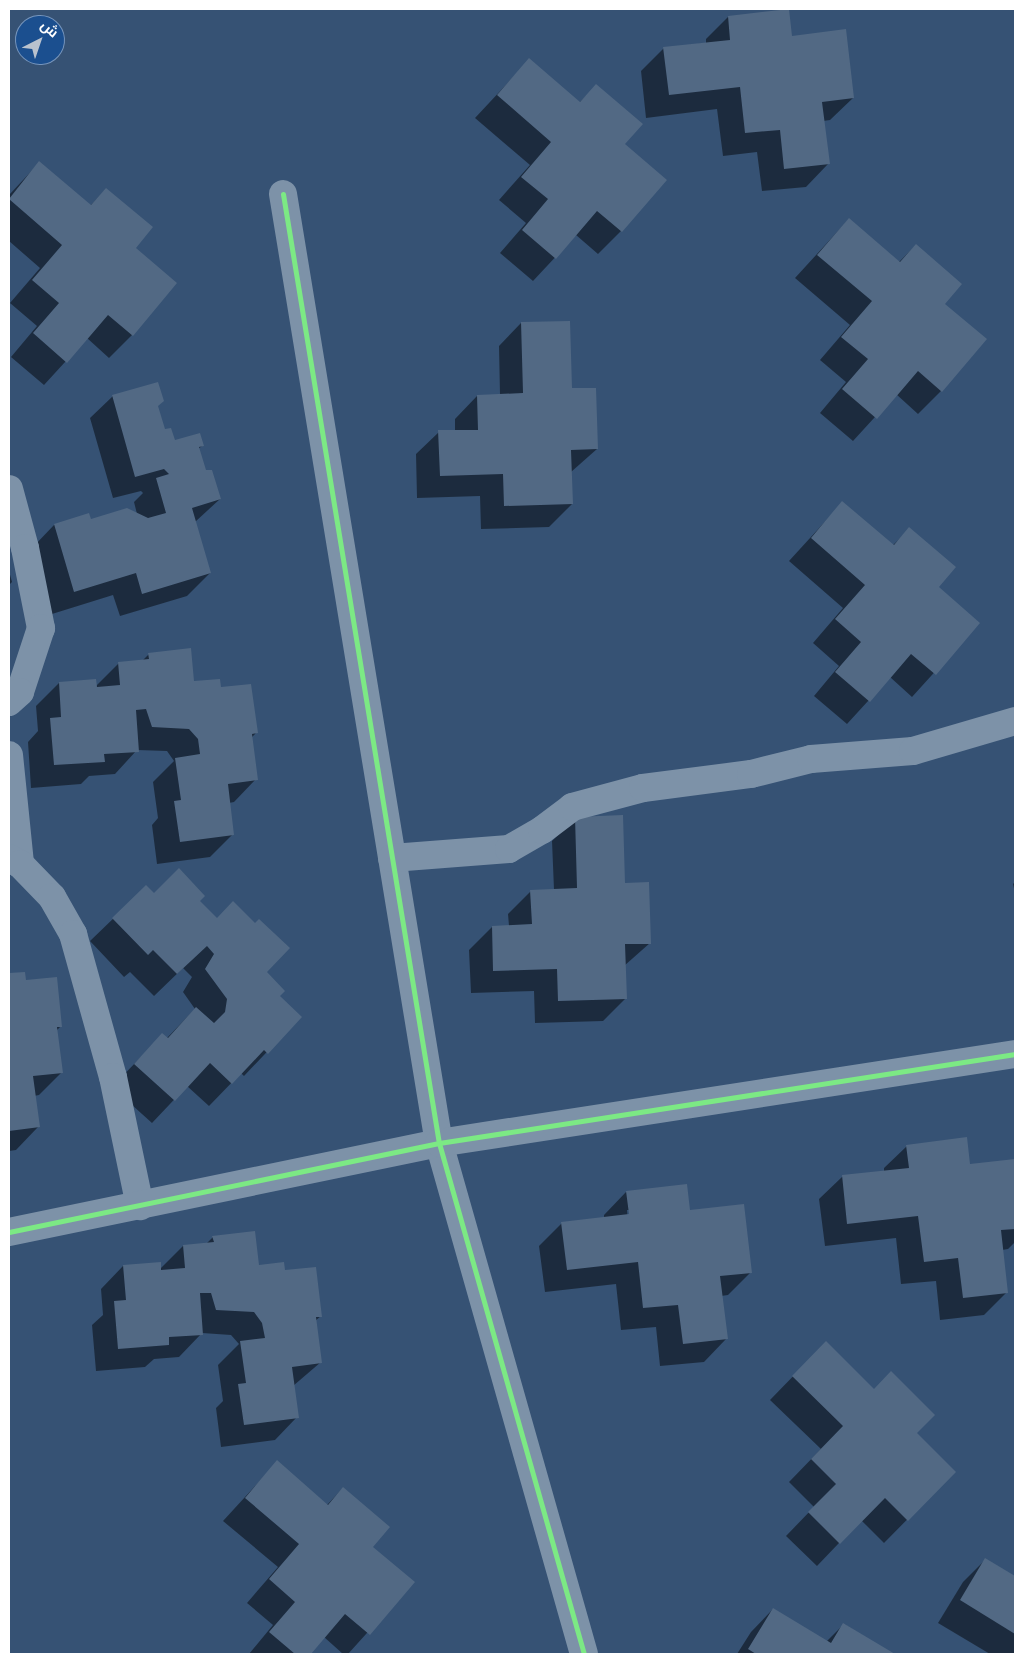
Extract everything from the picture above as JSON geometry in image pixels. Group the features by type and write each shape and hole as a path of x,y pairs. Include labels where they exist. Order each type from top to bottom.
{"street":[{"path":"283,194 439,1144 584,1654"},
{"path":"9,489 25,548 41,628 20,692 9,702"},
{"path":"392,858 509,849 542,830 572,807 643,788 751,774 811,759 912,751 1015,721"},
{"path":"9,755 14,861 52,897 73,934 113,1077 140,1206"},
{"path":"9,1232 439,1144 1015,1054"}],"building":[{"path":"789,9 792,36 846,29 854,98 822,102 830,164 784,169 780,130 745,133 740,87 669,95 663,47 730,40 728,16"},
{"path":"529,58 580,102 596,84 643,124 625,144 667,180 622,232 597,211 556,259 522,230 548,199 521,177 551,142 497,95"},
{"path":"39,161 91,205 106,188 153,227 136,248 177,283 133,336 108,315 67,363 33,333 59,303 32,280 62,245 9,199"},
{"path":"849,218 900,262 916,244 962,284 945,304 987,339 942,392 918,371 877,419 842,389 868,359 841,337 872,301 817,255"},
{"path":"570,321 572,388 596,388 598,449 571,450 573,504 504,506 503,474 440,476 438,430 478,430 477,395 523,393 521,322"},
{"path":"158,382 164,401 158,406 165,429 171,428 175,440 200,433 204,446 199,447 206,470 212,470 221,499 192,508 211,573 142,594 136,573 74,592 54,524 89,513 91,519 127,508 148,518 166,513 156,478 169,474 164,469 135,477 112,395"},
{"path":"842,501 894,545 909,527 956,567 939,587 980,623 936,675 911,654 870,702 835,672 861,642 835,619 865,585 811,538"},
{"path":"191,648 194,681 220,679 221,687 251,684 258,733 252,734 258,780 228,784 234,835 180,842 174,801 181,800 175,758 200,754 198,739 189,729 152,727 146,709 136,710 139,752 104,754 105,762 54,765 50,718 61,717 59,682 96,679 97,687 120,685 118,662 149,659 148,653"},
{"path":"623,815 625,883 649,882 651,944 625,944 627,999 558,1001 557,969 493,971 492,926 532,924 530,890 577,888 575,817"},
{"path":"179,868 205,896 200,901 217,918 233,901 255,923 259,919 290,948 267,972 285,991 280,996 302,1017 268,1054 264,1050 232,1084 210,1063 175,1101 134,1064 162,1033 168,1038 196,1007 214,1023 225,1012 227,999 205,969 214,954 207,946 177,974 153,950 148,955 112,918 146,885 154,893"},
{"path":"25,972 26,980 57,977 62,1027 57,1027 63,1073 33,1076 40,1127 9,1131 9,973"},
{"path":"967,1137 970,1164 1015,1159 1015,1229 1001,1230 1008,1293 963,1298 958,1258 924,1262 918,1216 847,1224 842,1175 909,1168 906,1145"},
{"path":"687,1184 690,1210 744,1204 752,1273 720,1276 728,1339 683,1344 678,1305 643,1308 638,1262 567,1270 561,1222 629,1214 626,1191"},
{"path":"255,1231 259,1265 284,1262 285,1270 316,1267 322,1317 316,1317 322,1363 292,1367 299,1418 244,1425 238,1384 246,1383 240,1341 265,1338 262,1323 254,1312 216,1310 211,1293 200,1293 203,1335 169,1337 169,1345 118,1349 114,1301 126,1300 123,1265 161,1262 161,1270 185,1268 183,1245 214,1242 212,1236"},
{"path":"826,1341 874,1389 891,1371 935,1415 917,1433 956,1472 908,1521 885,1498 840,1544 808,1512 836,1484 811,1459 843,1426 792,1376"},
{"path":"277,1460 328,1505 343,1487 390,1527 373,1547 415,1582 370,1635 345,1614 311,1654 295,1654 269,1632 295,1602 269,1579 299,1544 245,1498"},
{"path":"985,1558 1015,1576 1015,1634 960,1600"},
{"path":"773,1608 831,1643 843,1623 895,1654 756,1654 748,1649"}],"cycle path":[{"path":"283,194 439,1143 584,1654"},
{"path":"9,1232 439,1143 1015,1054"}]}
